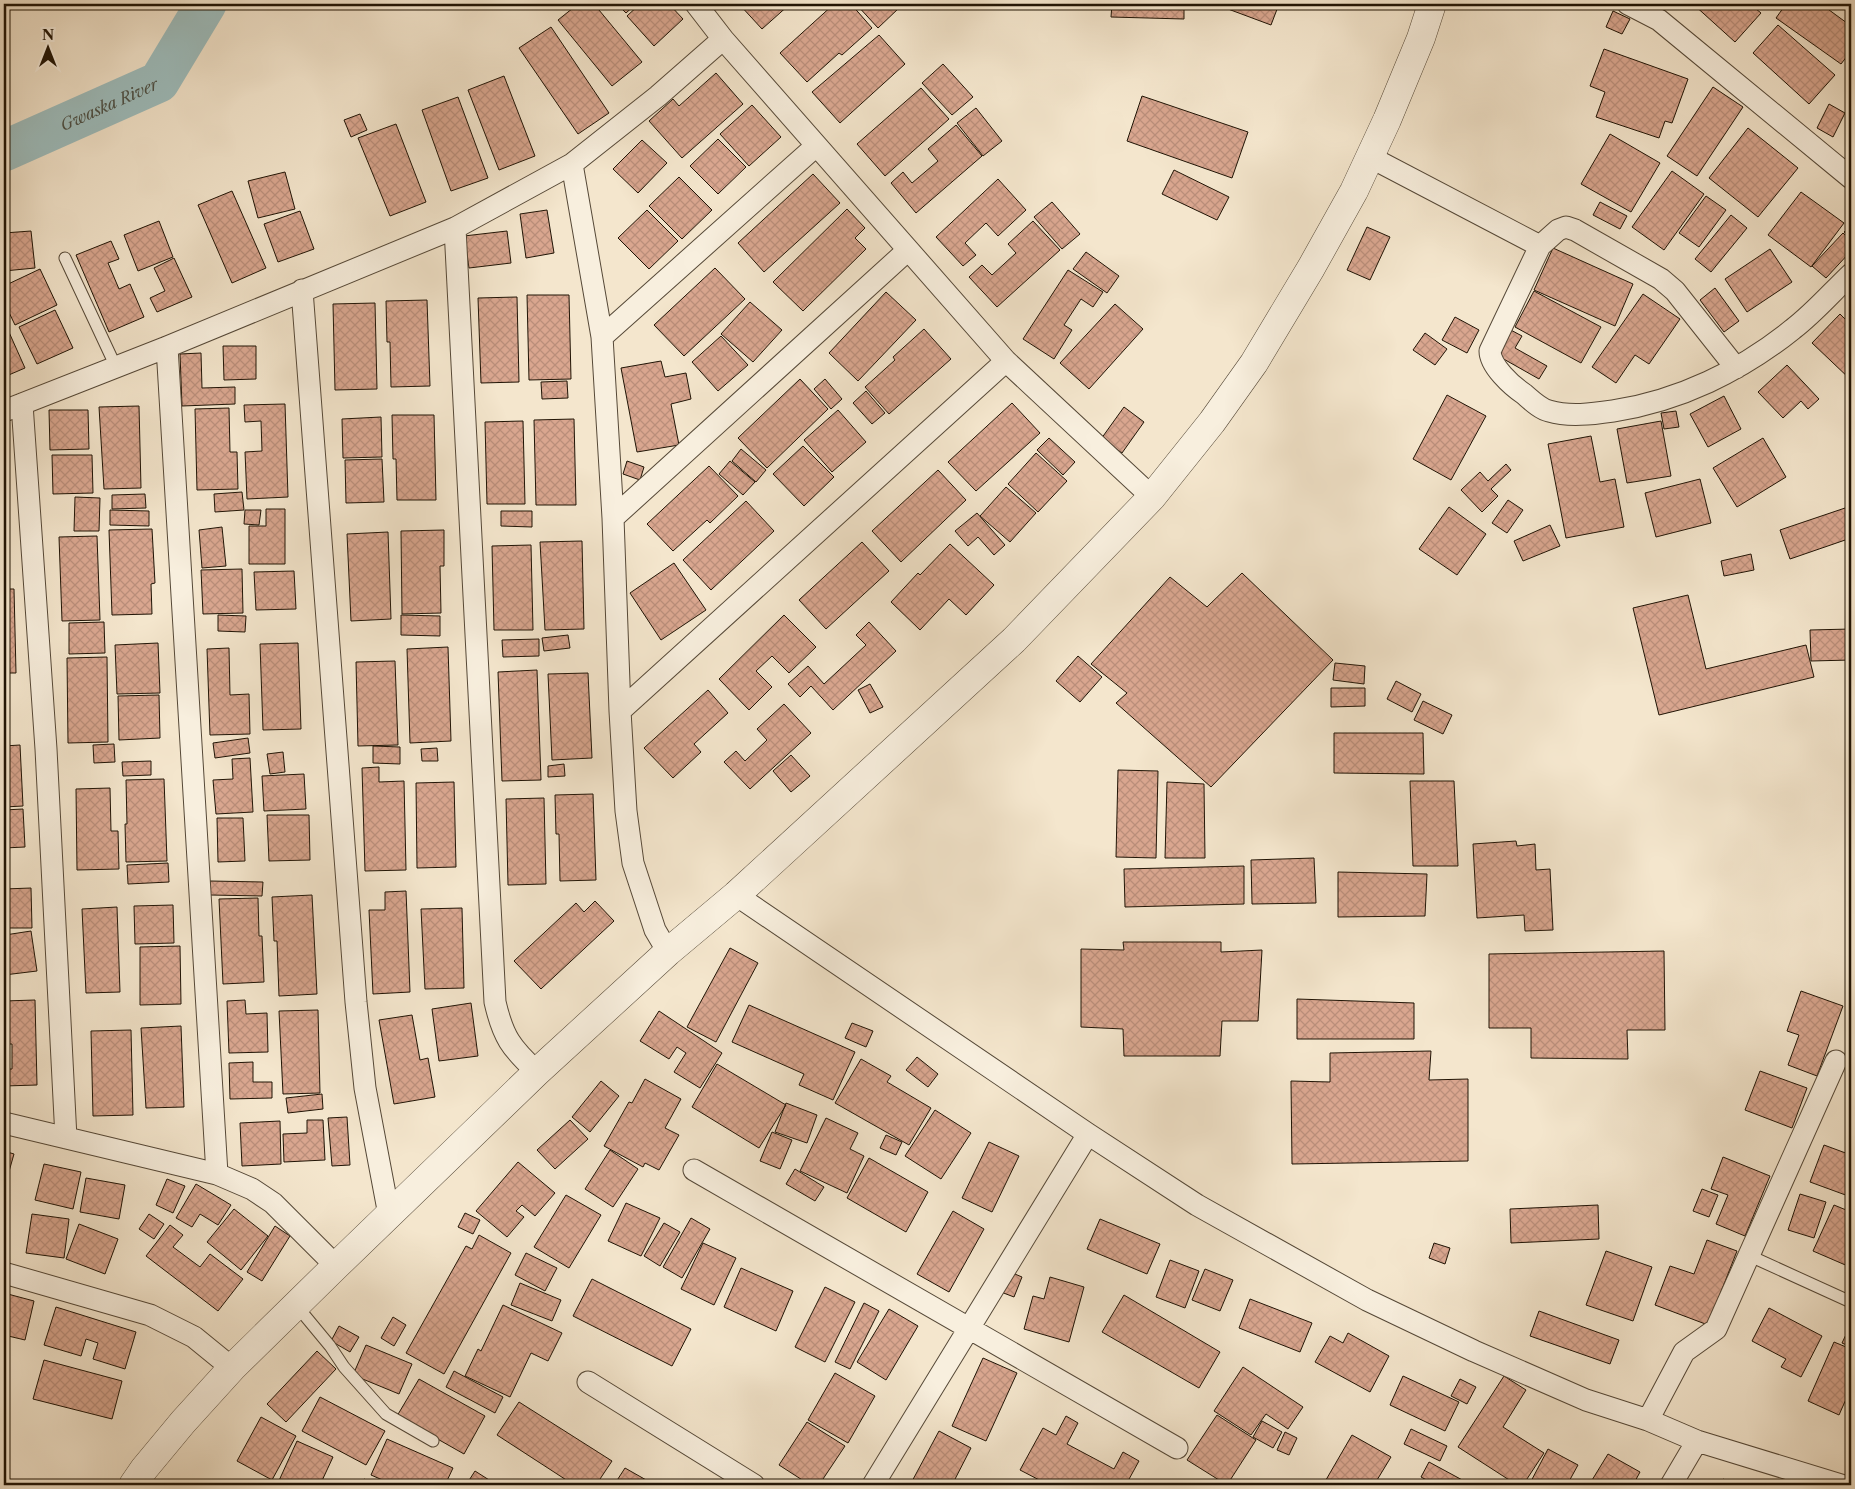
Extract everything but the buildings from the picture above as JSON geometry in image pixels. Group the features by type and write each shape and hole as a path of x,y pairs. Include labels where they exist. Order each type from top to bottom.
{"street":[{"path":"696,4 723,39 1006,361 1152,497"},
{"path":"133,1485 183,1422 232,1368 336,1266 537,1072 668,952 736,895 1014,640 1152,497 1212,422 1254,362 1345,208 1388,120 1421,38 1432,4"},
{"path":"1628,4 1659,20 1851,178"},
{"path":"66,1138 46,749 13,407 167,347 455,228 572,164 658,96 723,39"},
{"path":"602,337 816,146"},
{"path":"1370,157 1540,246"},
{"path":"572,164 602,337 613,518 620,711 626,811 633,863 655,930 668,952"},
{"path":"1736,368 1675,291 1661,279 1575,230 1566,227 1558,230 1540,246 1490,351 1490,358 1495,367 1522,393 1547,411 1594,414 1637,407 1684,393 1736,368 1794,329 1851,274"},
{"path":"455,228 495,1002 501,1027 516,1052 537,1072"},
{"path":"613,518 908,250"},
{"path":"302,290 356,1002 365,1088 389,1215"},
{"path":"167,347 217,1174"},
{"path":"620,711 1006,361"},
{"path":"736,895 1088,1134 1197,1205 1366,1300 1474,1351 1586,1400 1648,1420 1697,1441 1841,1485"},
{"path":"1648,1420 1684,1352 1716,1330 1836,1061"},
{"path":"4,1123 217,1174 252,1188 273,1204 336,1266"},
{"path":"873,1485 1088,1134"},
{"path":"694,1170 1177,1448"},
{"path":"4,1273 150,1315 194,1337 232,1368"},
{"path":"588,1382 754,1485"},
{"path":"1671,1485 1697,1441"}],"lane":[{"path":"65,258 116,367"},
{"path":"1750,1256 1851,1302"},
{"path":"296,1305 330,1346 344,1367 386,1414 433,1441"}],"waterway":[{"name":"Gwaska River","path":"4,151 159,82 206,4"}]}
